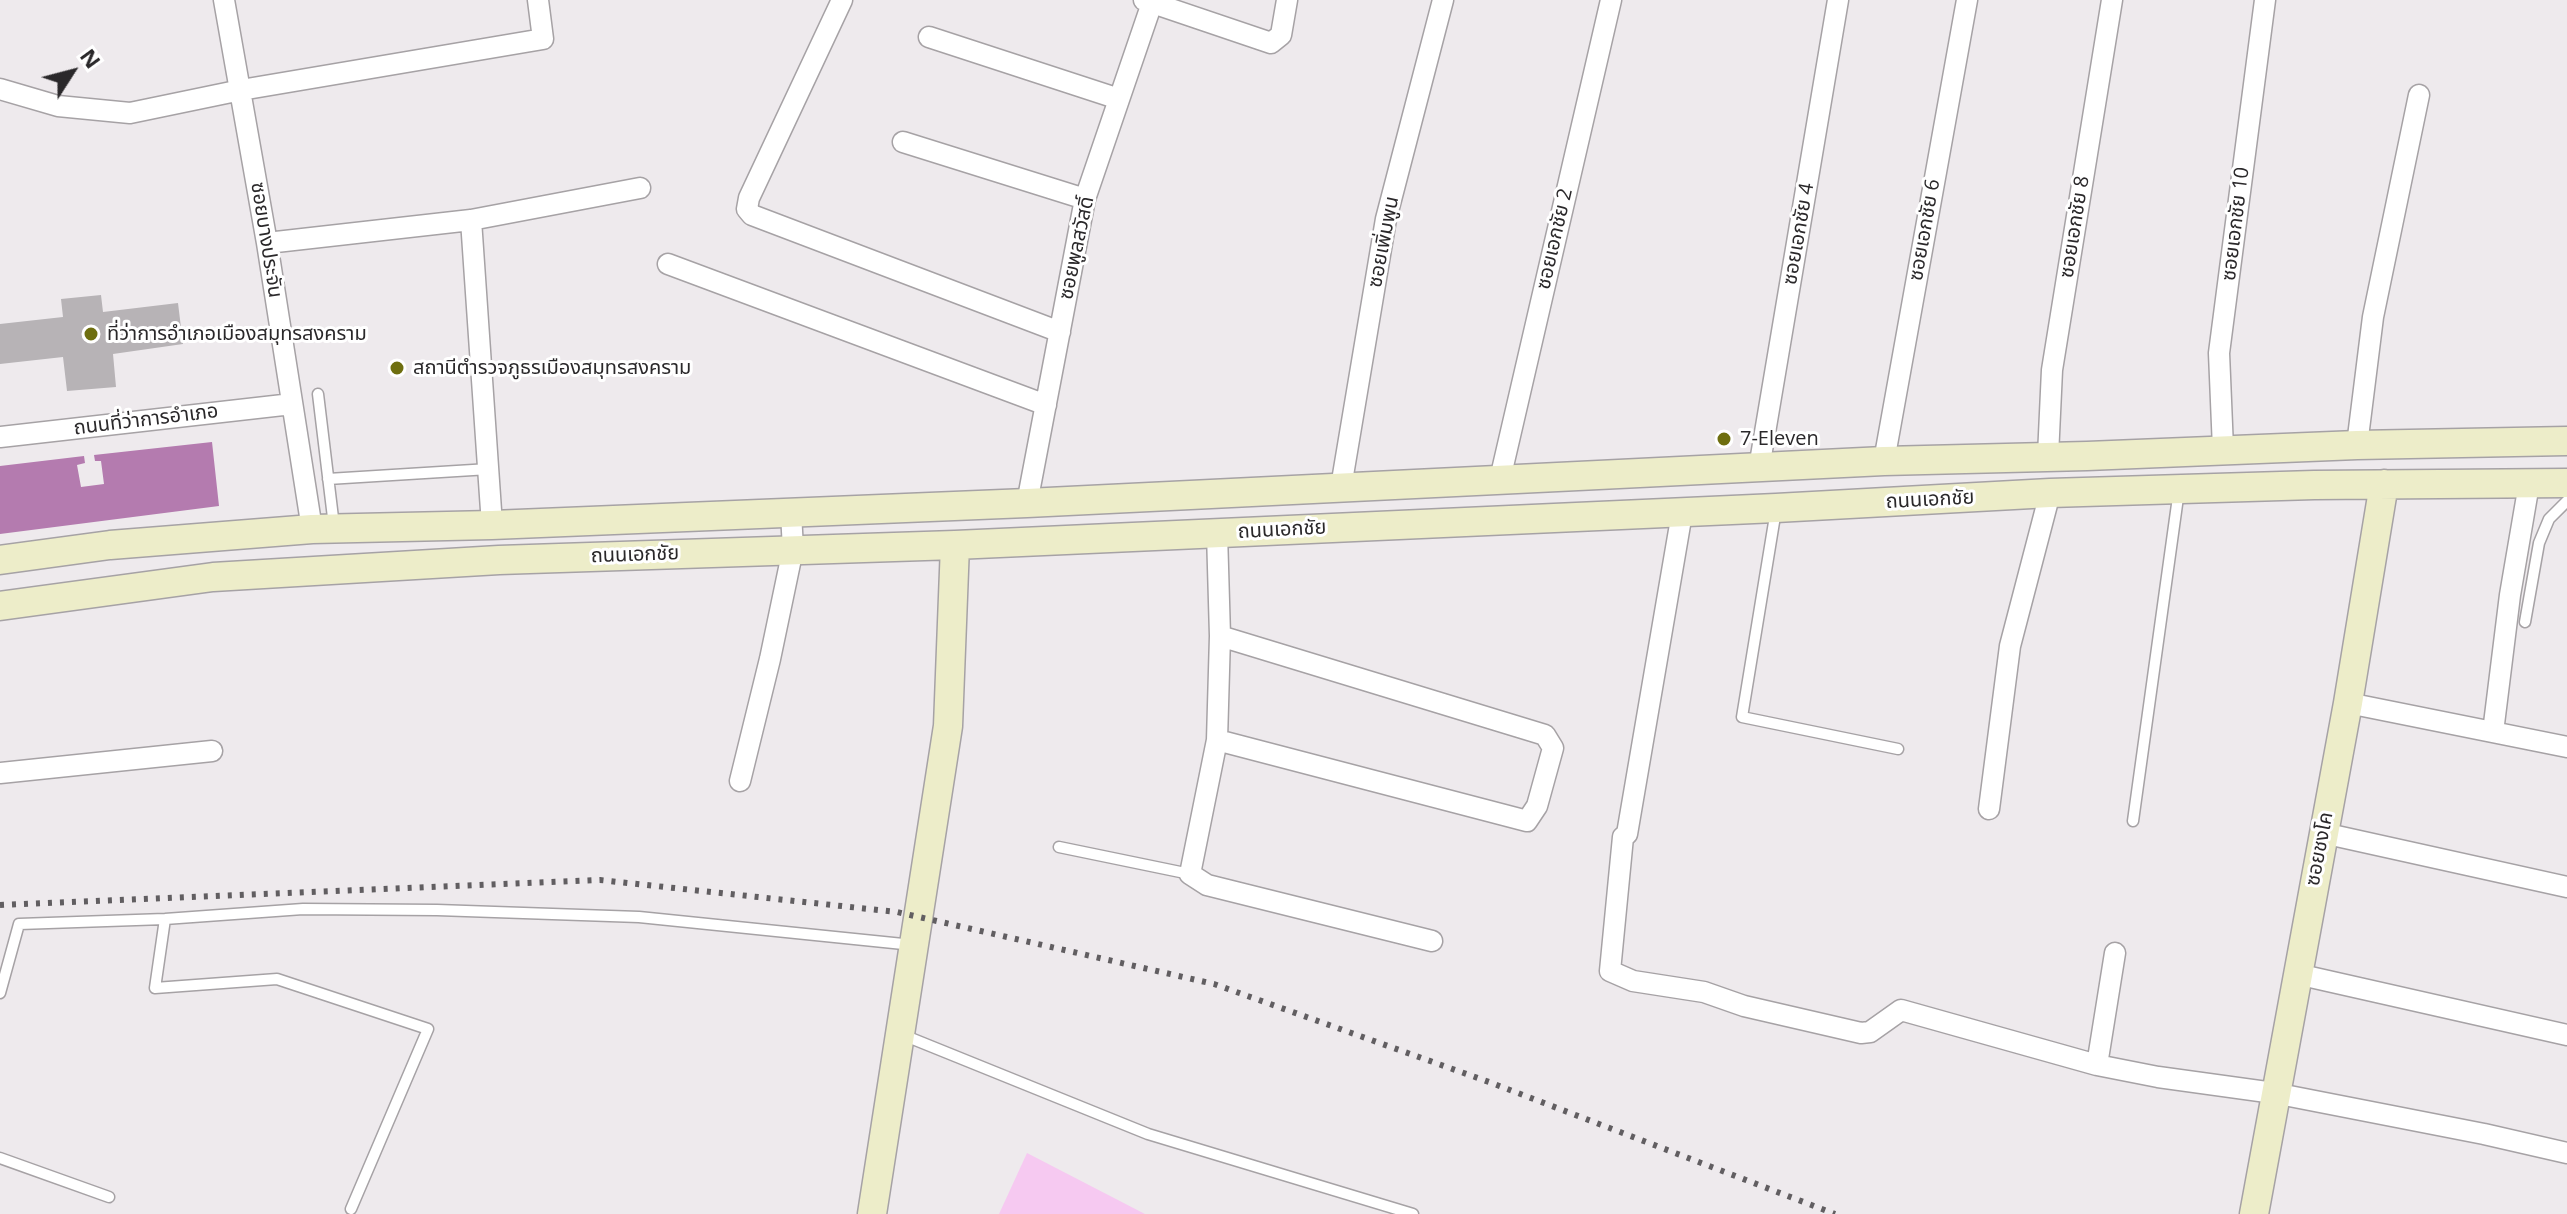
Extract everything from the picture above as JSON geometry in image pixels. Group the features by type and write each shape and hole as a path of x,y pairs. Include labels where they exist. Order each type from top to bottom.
{"main road":[{"name":"ถนนเอกชัย","path":"0,560 126,544 323,529 1027,503 1884,461 2567,441"},
{"name":"ถนนเอกชัย","path":"0,606 213,577 499,560 955,545 1682,513 2050,493 2384,484 2567,483"},
{"name":"ซอยชงโค","path":"2254,1214 2348,703 2384,484"},
{"path":"872,1214 948,726 955,545"}],"street":[{"name":"ซอยบางประจัน","path":"224,0 292,404 323,529"},
{"path":"0,89 58,106 130,113 241,90 543,39 538,0"},
{"path":"842,0 749,198 747,209 752,215 1060,332"},
{"path":"1150,1 1271,43 1281,35 1287,0"},
{"name":"ซอยเพิ่มพูน","path":"1341,487 1386,219 1443,0"},
{"name":"ซอยเอกชัย 2","path":"1500,479 1611,0"},
{"name":"ซอยเอกชัย 4","path":"1759,468 1838,0"},
{"name":"ซอยเอกชัย 6","path":"1884,461 1967,0"},
{"name":"ซอยเอกชัย 8","path":"2048,456 2052,370 2112,0"},
{"name":"ซอยเอกชัย 10","path":"2223,449 2219,353 2265,0"},
{"name":"ซอยพูลสวัสดิ์","path":"1027,503 1085,199 1150,1"},
{"path":"929,37 1119,99"},
{"path":"2357,445 2373,317 2419,95"},
{"path":"903,142 1085,199"},
{"path":"267,243 471,220 640,188"},
{"path":"471,220 492,525"},
{"path":"668,264 1046,405"},
{"name":"ถนนที่ว่าการอำเภอ","path":"0,437 292,404"},
{"path":"2493,732 2510,595 2529,484"},
{"path":"1989,809 2010,646 2050,493"},
{"path":"740,781 793,549 791,513"},
{"path":"1682,513 1627,834 1623,837 1610,971 1633,981 1704,992 1744,1006 1861,1033 1870,1032 1901,1010 2097,1065 2274,1093 2567,1153"},
{"path":"1217,533 1220,636 1217,740 1190,874 1207,885 1432,941"},
{"path":"1217,740 1527,821 1537,806 1553,748 1545,735 1220,636"},
{"path":"2348,703 2567,747"},
{"path":"1,767 212,751"},
{"path":"2323,833 2567,887"},
{"path":"2097,1065 2115,953"},
{"path":"2297,974 2567,1035"}],"lane":[{"path":"318,394 328,479 323,529"},
{"path":"328,479 489,469"},
{"path":"2133,821 2179,489"},
{"path":"2525,622 2539,543 2549,519 2567,501"},
{"path":"1776,508 1742,717 1898,749"},
{"path":"1059,847 1190,874"},
{"path":"0,993 19,924 165,919 303,909 639,917 915,945"},
{"path":"165,919 155,988 277,979 428,1029 351,1209"},
{"path":"901,1034 1148,1134 1413,1214"},
{"path":"0,1158 109,1197"}],"shaded area":[{"path":"212,442 219,506 0,534 0,466 84,456 85,463 77,465 81,487 104,484 101,461 95,461 94,455"},
{"path":"1027,1153 1145,1214 999,1214"}],"building":[{"name":"ที่ว่าการอำเภอเมืองสมุทรสงคราม","path":"101,295 103,312 178,303 183,344 113,354 116,387 67,391 63,357 0,364 0,324 63,317 61,299"}],"railway":[{"path":"0,905 600,880 897,912 1214,984 1489,1082 1835,1214"}],"place":[{"name":"ที่ว่าการอำเภอเมืองสมุทรสงคราม","path":"91,334"},
{"name":"สถานีตำรวจภูธรเมืองสมุทรสงคราม","path":"397,368"},
{"name":"7-Eleven","path":"1724,439"}]}
